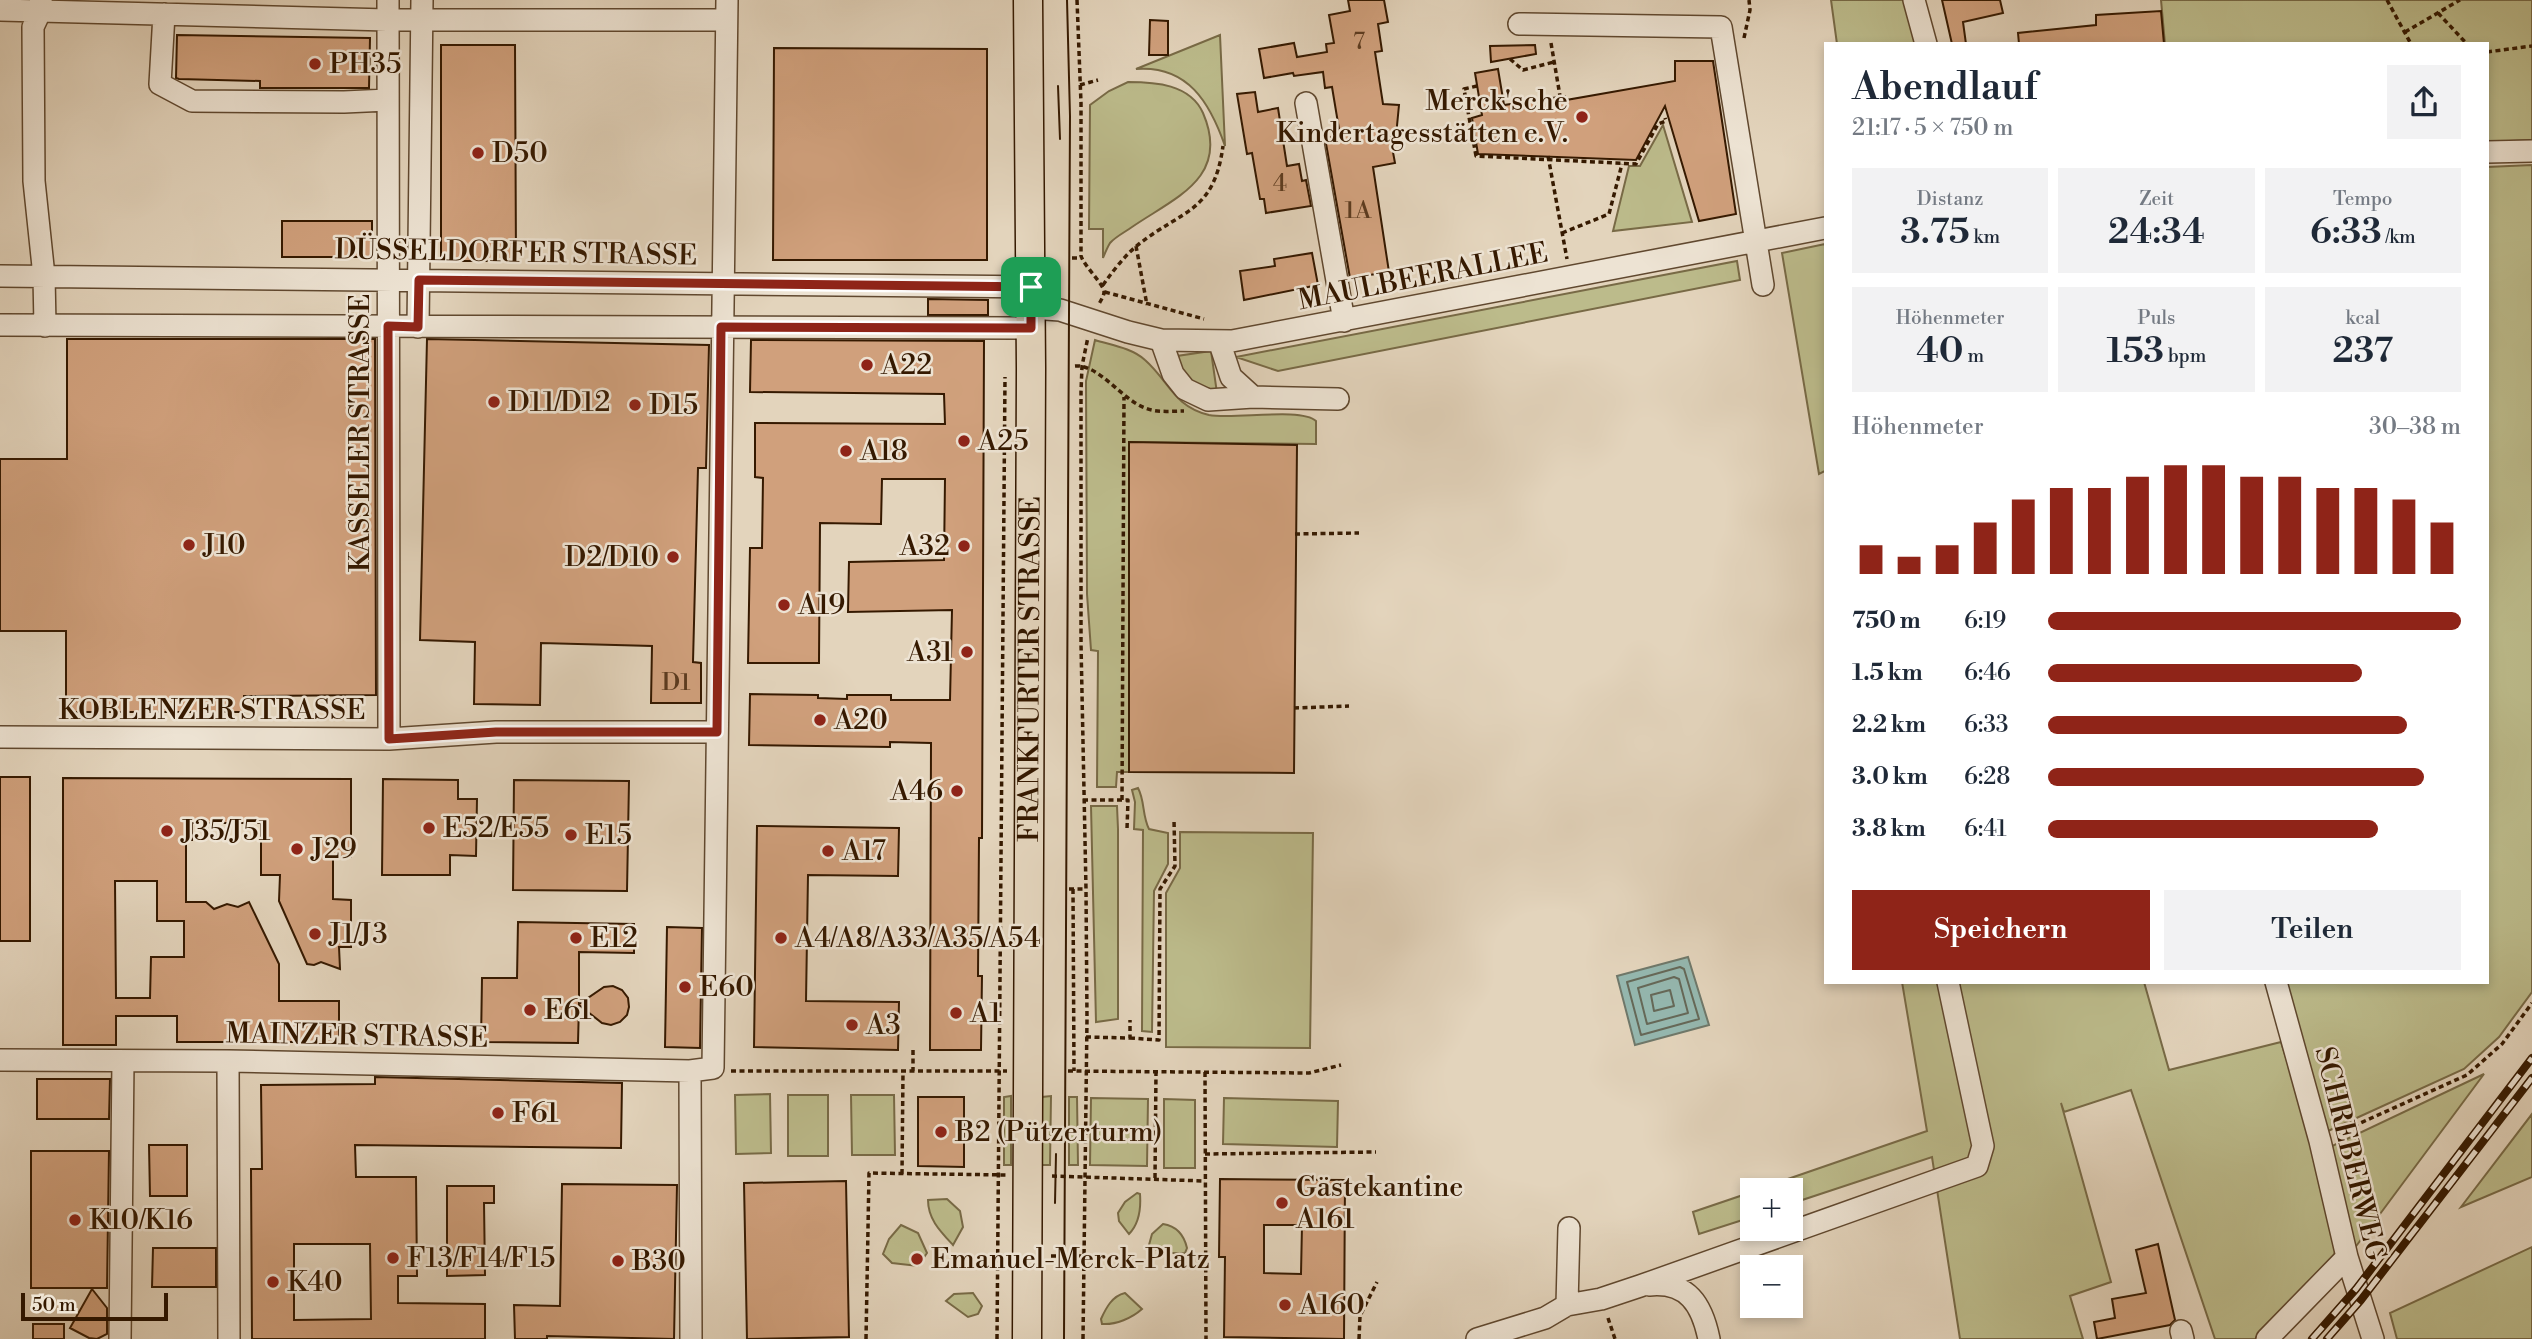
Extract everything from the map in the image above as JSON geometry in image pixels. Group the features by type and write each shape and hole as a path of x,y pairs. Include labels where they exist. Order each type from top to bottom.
{"main road":[{"name":"FRANKFURTER STRASSE","path":"1027,1339 1031,308 1028,0"}],"street":[{"path":"1914,0 1925,42"},
{"path":"0,10 41,5 164,14 388,10 726,10 717,732 721,1070"},
{"path":"41,5 33,27 34,167 46,326"},
{"name":"KASSELER STRASSE","path":"388,10 389,739"},
{"path":"418,327 422,10"},
{"path":"164,14 160,84 192,101 388,100"},
{"path":"1519,24 1721,27 1763,285"},
{"path":"1306,103 1344,321"},
{"path":"2489,152 2532,151"},
{"name":"MAULBEERALLEE","path":"1031,308 1060,310 1161,340 1232,341 1824,228"},
{"name":"DÜSSELDORFER STRASSE","path":"0,276 722,284 1031,308"},
{"path":"0,326 721,327 1031,308"},
{"path":"1161,340 1173,374 1185,389 1208,400 1252,397 1338,399"},
{"path":"1219,341 1231,377 1252,397"},
{"name":"KOBLENZER STRASSE","path":"0,737 389,739 496,732 717,732"},
{"path":"1477,1339 1545,1318 1567,1306 1601,1299 1640,1286 1977,1166 1983,1146 1948,984"},
{"name":"SCHREBERWEG","path":"2277,984 2320,1141 2347,1257 2373,1339"},
{"name":"MAINZER STRASSE","path":"0,1060 228,1061 721,1070"},
{"path":"120,1339 123,1061"},
{"path":"228,1061 229,1339"},
{"path":"690,1071 691,1339"},
{"path":"1567,1306 1569,1228"},
{"path":"2267,1339 2347,1257"},
{"path":"1640,1286 1664,1284 1690,1295 1704,1314 1709,1339"}],"path":[{"path":"1077,0 1081,258 1087,269 1103,285 1105,292 1097,307"},
{"path":"2388,0 2410,42"},
{"path":"2405,32 2460,0"},
{"path":"2438,13 2465,42"},
{"path":"1548,24 1560,96"},
{"path":"2489,52 2532,46"},
{"path":"1510,58 1523,70 1554,62"},
{"path":"1080,85 1098,80"},
{"path":"1477,86 1464,89 1476,156 1636,164 1658,124 1666,121 1665,118"},
{"path":"1103,285 1136,246 1193,208 1210,191 1219,171 1223,146"},
{"path":"1548,158 1570,278"},
{"path":"1562,233 1609,214 1622,163"},
{"path":"1136,246 1147,305"},
{"path":"1072,258 1081,258"},
{"path":"1105,292 1203,320"},
{"path":"1083,1339 1086,889 1080,644 1082,366 1088,337"},
{"path":"1075,366 1089,366 1124,397 1156,412 1198,410 1208,400"},
{"path":"997,1339 996,1175 1005,369"},
{"path":"1122,800 1124,397"},
{"path":"1295,534 1359,533"},
{"path":"1294,708 1349,706"},
{"path":"1083,800 1128,800 1128,829"},
{"path":"1086,1037 1159,1040 1160,889 1175,866 1174,820"},
{"path":"1074,1071 1071,889 1086,889"},
{"path":"2320,1141 2467,1074 2502,1044 2532,1003"},
{"path":"1130,1020 1130,1038"},
{"path":"912,1050 913,1071"},
{"path":"1068,1071 1309,1073 1341,1065"},
{"path":"721,1070 998,1071"},
{"path":"902,1071 902,1174"},
{"path":"1156,1072 1156,1178"},
{"path":"1205,1072 1206,1339"},
{"path":"1205,1154 1376,1152"},
{"path":"866,1339 869,1174 1011,1175"},
{"path":"1048,1175 1205,1181"},
{"path":"1048,1256 1085,1256"},
{"path":"1359,1339 1360,1316 1377,1282"}],"shaded area":[{"path":"1831,0 1905,0 1916,42 1837,42"},
{"path":"2161,0 2532,0 2532,140 2489,142 2489,42 2165,42"},
{"path":"1220,35 1225,146 1204,102 1183,80 1154,69 1136,69"},
{"path":"1128,82 1160,84 1181,90 1190,96 1203,113 1210,135 1210,154 1204,170 1194,184 1110,243 1103,258 1103,229 1089,229 1090,105 1109,91"},
{"path":"1663,125 1692,222 1613,231 1629,166 1640,166"},
{"path":"2532,165 2532,992 2499,1037 2464,1069 2328,1131 2287,984 2489,984 2489,167"},
{"path":"1824,244 1824,472 1819,474 1782,253"},
{"path":"1737,261 1740,280 1278,371 1236,357"},
{"path":"1095,340 1121,347 1140,356 1179,399 1197,411 1220,416 1296,415 1316,421 1316,444 1129,442 1129,772 1117,772 1116,787 1097,787 1098,651 1091,650 1087,594 1086,381"},
{"path":"1211,351 1217,393 1193,386 1175,359 1177,356"},
{"path":"1138,788 1149,829 1168,833 1168,864 1154,891 1152,1032 1142,1031 1143,830 1134,829 1135,802 1132,790"},
{"path":"1091,806 1117,806 1118,829 1118,1019 1096,1022"},
{"path":"1180,832 1313,833 1310,1048 1166,1047 1166,893 1180,868"},
{"path":"1902,984 2145,984 2169,1070 2281,1042 2313,1143 2336,1247 2333,1261 2257,1339 2215,1339 2131,1090 2064,1112 2061,1103 2111,1282 2070,1296 2083,1339 1960,1339 1932,1157 1803,1200 1803,1178 1791,1178 1927,1131"},
{"path":"2484,1074 2354,1249 2332,1146"},
{"path":"770,1094 771,1153 736,1154 735,1095"},
{"path":"788,1095 828,1095 828,1156 788,1156"},
{"path":"851,1095 894,1095 895,1155 852,1155"},
{"path":"1011,1096 1011,1165 1004,1165 1004,1097"},
{"path":"1051,1096 1050,1165 1041,1165 1042,1097"},
{"path":"1069,1097 1077,1097 1078,1165 1069,1165"},
{"path":"1091,1098 1148,1099 1147,1166 1090,1165"},
{"path":"1224,1098 1338,1101 1337,1147 1223,1144"},
{"path":"1164,1099 1195,1100 1195,1168 1164,1168"},
{"path":"2532,1114 2532,1177 2461,1207"},
{"path":"1137,1193 1140,1194 1139,1216 1129,1234 1119,1221 1118,1213 1125,1202"},
{"path":"1740,1196 1740,1221 1699,1234 1693,1212"},
{"path":"947,1199 960,1211 963,1227 953,1245 936,1224 930,1213 928,1200"},
{"path":"1163,1224 1176,1229 1182,1235 1187,1248 1185,1253 1157,1250 1149,1245 1152,1234"},
{"path":"901,1225 918,1233 927,1253 918,1266 892,1263 883,1254 889,1239"},
{"path":"2532,1247 2532,1339 2397,1339 2390,1313"},
{"path":"973,1293 982,1306 978,1314 968,1317 946,1301 954,1294"},
{"path":"1125,1293 1142,1309 1123,1320 1102,1324 1101,1319 1110,1303"}],"water":[{"path":"1688,957 1709,1025 1635,1045 1617,976"}],"building":[{"path":"1348,0 1384,0 1388,22 1378,24 1382,51 1375,52 1383,104 1399,105 1396,136 1390,136 1395,163 1373,167 1389,272 1350,278 1325,138 1340,135 1332,87 1325,88 1323,72 1264,78 1259,49 1294,43 1297,57 1327,52 1326,44 1334,43 1329,15 1350,11"},
{"path":"1942,0 2000,0 2003,13 1963,22 1966,42 1952,42"},
{"path":"2161,11 2164,42 2019,42 2018,33 2096,25 2096,15"},
{"path":"1150,20 1168,21 1168,55 1149,55"},
{"path":"177,35 370,38 369,88 260,88 260,81 179,79 176,78"},
{"name":"D50","path":"441,45 515,45 516,261 441,261"},
{"path":"1535,45 1536,54 1491,62 1490,46"},
{"path":"774,48 987,49 987,260 773,260"},
{"path":"1675,61 1713,61 1736,214 1699,221 1665,106 1636,160 1478,154 1472,118 1482,115 1475,73 1498,69 1504,105 1565,96 1566,100 1675,81"},
{"path":"1255,92 1258,112 1278,108 1287,166 1299,164 1302,181 1306,180 1311,206 1266,213 1264,199 1260,199 1252,153 1247,154 1237,94"},
{"path":"282,221 372,221 372,257 282,257"},
{"path":"1312,253 1318,285 1244,300 1240,271 1275,266 1274,259"},
{"path":"928,299 988,300 988,315 928,315"},
{"name":"J10","path":"67,339 375,339 376,695 244,696 244,712 66,712 66,631 0,631 0,459 67,459"},
{"path":"427,339 709,345 706,468 698,468 693,662 701,663 701,703 651,703 652,646 541,643 540,705 474,704 475,642 420,640"},
{"path":"751,340 984,341 982,838 979,838 978,976 982,976 981,1050 930,1050 931,743 890,742 890,747 749,745 750,694 818,695 818,698 847,699 847,695 891,695 891,700 950,700 952,610 848,612 849,562 944,560 945,479 882,479 881,524 820,523 819,663 748,663 750,548 762,548 763,478 755,477 755,423 945,424 944,394 750,392"},
{"path":"1129,442 1297,445 1294,773 1129,772"},
{"path":"0,777 30,777 30,941 0,941"},
{"path":"63,778 351,779 351,857 333,856 333,899 351,900 351,947 339,947 340,969 321,962 307,964 279,901 280,875 261,875 261,823 192,823 192,840 186,840 186,902 206,902 214,909 227,904 238,907 249,902 279,964 279,1001 339,1001 339,1042 177,1042 177,1016 116,1016 116,1045 63,1045","holes":["115,881 157,881 157,921 184,921 184,957 151,957 150,998 116,998"]},
{"path":"383,779 458,780 458,799 477,799 476,856 450,855 450,875 382,875"},
{"name":"E15","path":"514,780 629,781 627,891 513,890"},
{"path":"757,826 899,828 898,876 808,875 806,1001 899,1002 898,1050 754,1047"},
{"path":"518,922 634,924 634,953 579,952 579,1004 604,987 613,986 622,990 628,998 627,1015 620,1022 611,1025 602,1023 579,1005 578,1043 481,1042 482,978 517,978"},
{"name":"E60","path":"667,927 702,928 700,1048 665,1047"},
{"path":"375,1077 622,1083 621,1148 355,1145 356,1177 416,1177 417,1276 398,1276 398,1303 485,1304 485,1339 252,1339 251,1169 262,1169 261,1085 375,1084","holes":["294,1244 370,1244 371,1319 294,1320"]},
{"path":"37,1079 110,1079 109,1119 37,1119"},
{"name":"B2 (Pützerturm)","path":"918,1097 964,1097 964,1167 918,1166"},
{"path":"149,1145 187,1145 187,1196 150,1196"},
{"name":"K10/K16","path":"31,1151 109,1151 107,1288 31,1288"},
{"path":"1220,1179 1345,1180 1344,1339 1224,1337 1225,1257 1219,1257","holes":["1264,1225 1302,1225 1301,1274 1264,1273"]},
{"path":"846,1181 849,1337 747,1339 744,1183"},
{"name":"B30","path":"562,1184 677,1185 674,1339 547,1336 547,1339 515,1339 514,1305 560,1306"},
{"path":"447,1186 494,1186 494,1203 484,1203 485,1275 447,1276"},
{"path":"2158,1244 2175,1320 2170,1325 2097,1339 2094,1322 2115,1318 2112,1299 2146,1293 2136,1250"},
{"path":"153,1248 216,1248 216,1287 152,1287"},
{"path":"92,1289 107,1308 107,1334 97,1339 70,1328"},
{"path":"33,1324 64,1324 64,1339 33,1339"}],"tram line":[{"path":"1064,1339 1070,116 1067,0"},
{"path":"1058,86 1060,139"},
{"path":"1055,1203 1056,1154"}],"railway":[{"path":"2312,1339 2356,1289 2532,1058"},
{"path":"2327,1339 2361,1300 2532,1078"}],"place":[{"name":"PH35","path":"315,64"},
{"name":"Merck'sche Kindertagesstätten e.V.","path":"1582,117"},
{"name":"D50","path":"478,153"},
{"name":"A22","path":"867,365"},
{"name":"D11/D12","path":"494,402"},
{"name":"D15","path":"635,405"},
{"name":"A25","path":"964,441"},
{"name":"A18","path":"846,451"},
{"name":"J10","path":"189,545"},
{"name":"A32","path":"964,546"},
{"name":"D2/D10","path":"673,557"},
{"name":"A19","path":"784,605"},
{"name":"A31","path":"967,652"},
{"name":"A20","path":"820,720"},
{"name":"A46","path":"957,791"},
{"name":"E52/E55","path":"429,828"},
{"name":"J35/J51","path":"167,831"},
{"name":"E15","path":"571,835"},
{"name":"J29","path":"297,849"},
{"name":"A17","path":"828,851"},
{"name":"J1/J3","path":"315,934"},
{"name":"E12","path":"576,938"},
{"name":"A4/A8/A33/A35/A54","path":"781,938"},
{"name":"E60","path":"685,987"},
{"name":"E61","path":"530,1010"},
{"name":"A1","path":"956,1013"},
{"name":"A3","path":"852,1025"},
{"name":"F61","path":"498,1113"},
{"name":"B2 (Pützerturm)","path":"941,1132"},
{"name":"Gästekantine A161","path":"1282,1203"},
{"name":"K10/K16","path":"75,1220"},
{"name":"F13/F14/F15","path":"393,1258"},
{"name":"Emanuel-Merck-Platz","path":"917,1259"},
{"name":"B30","path":"618,1261"},
{"name":"K40","path":"273,1282"},
{"name":"A160","path":"1285,1305"}],"route":[{"path":"419,280 1031,287 1031,328 721,327 717,732 496,732 389,739 388,326 418,327 419,280"}]}
